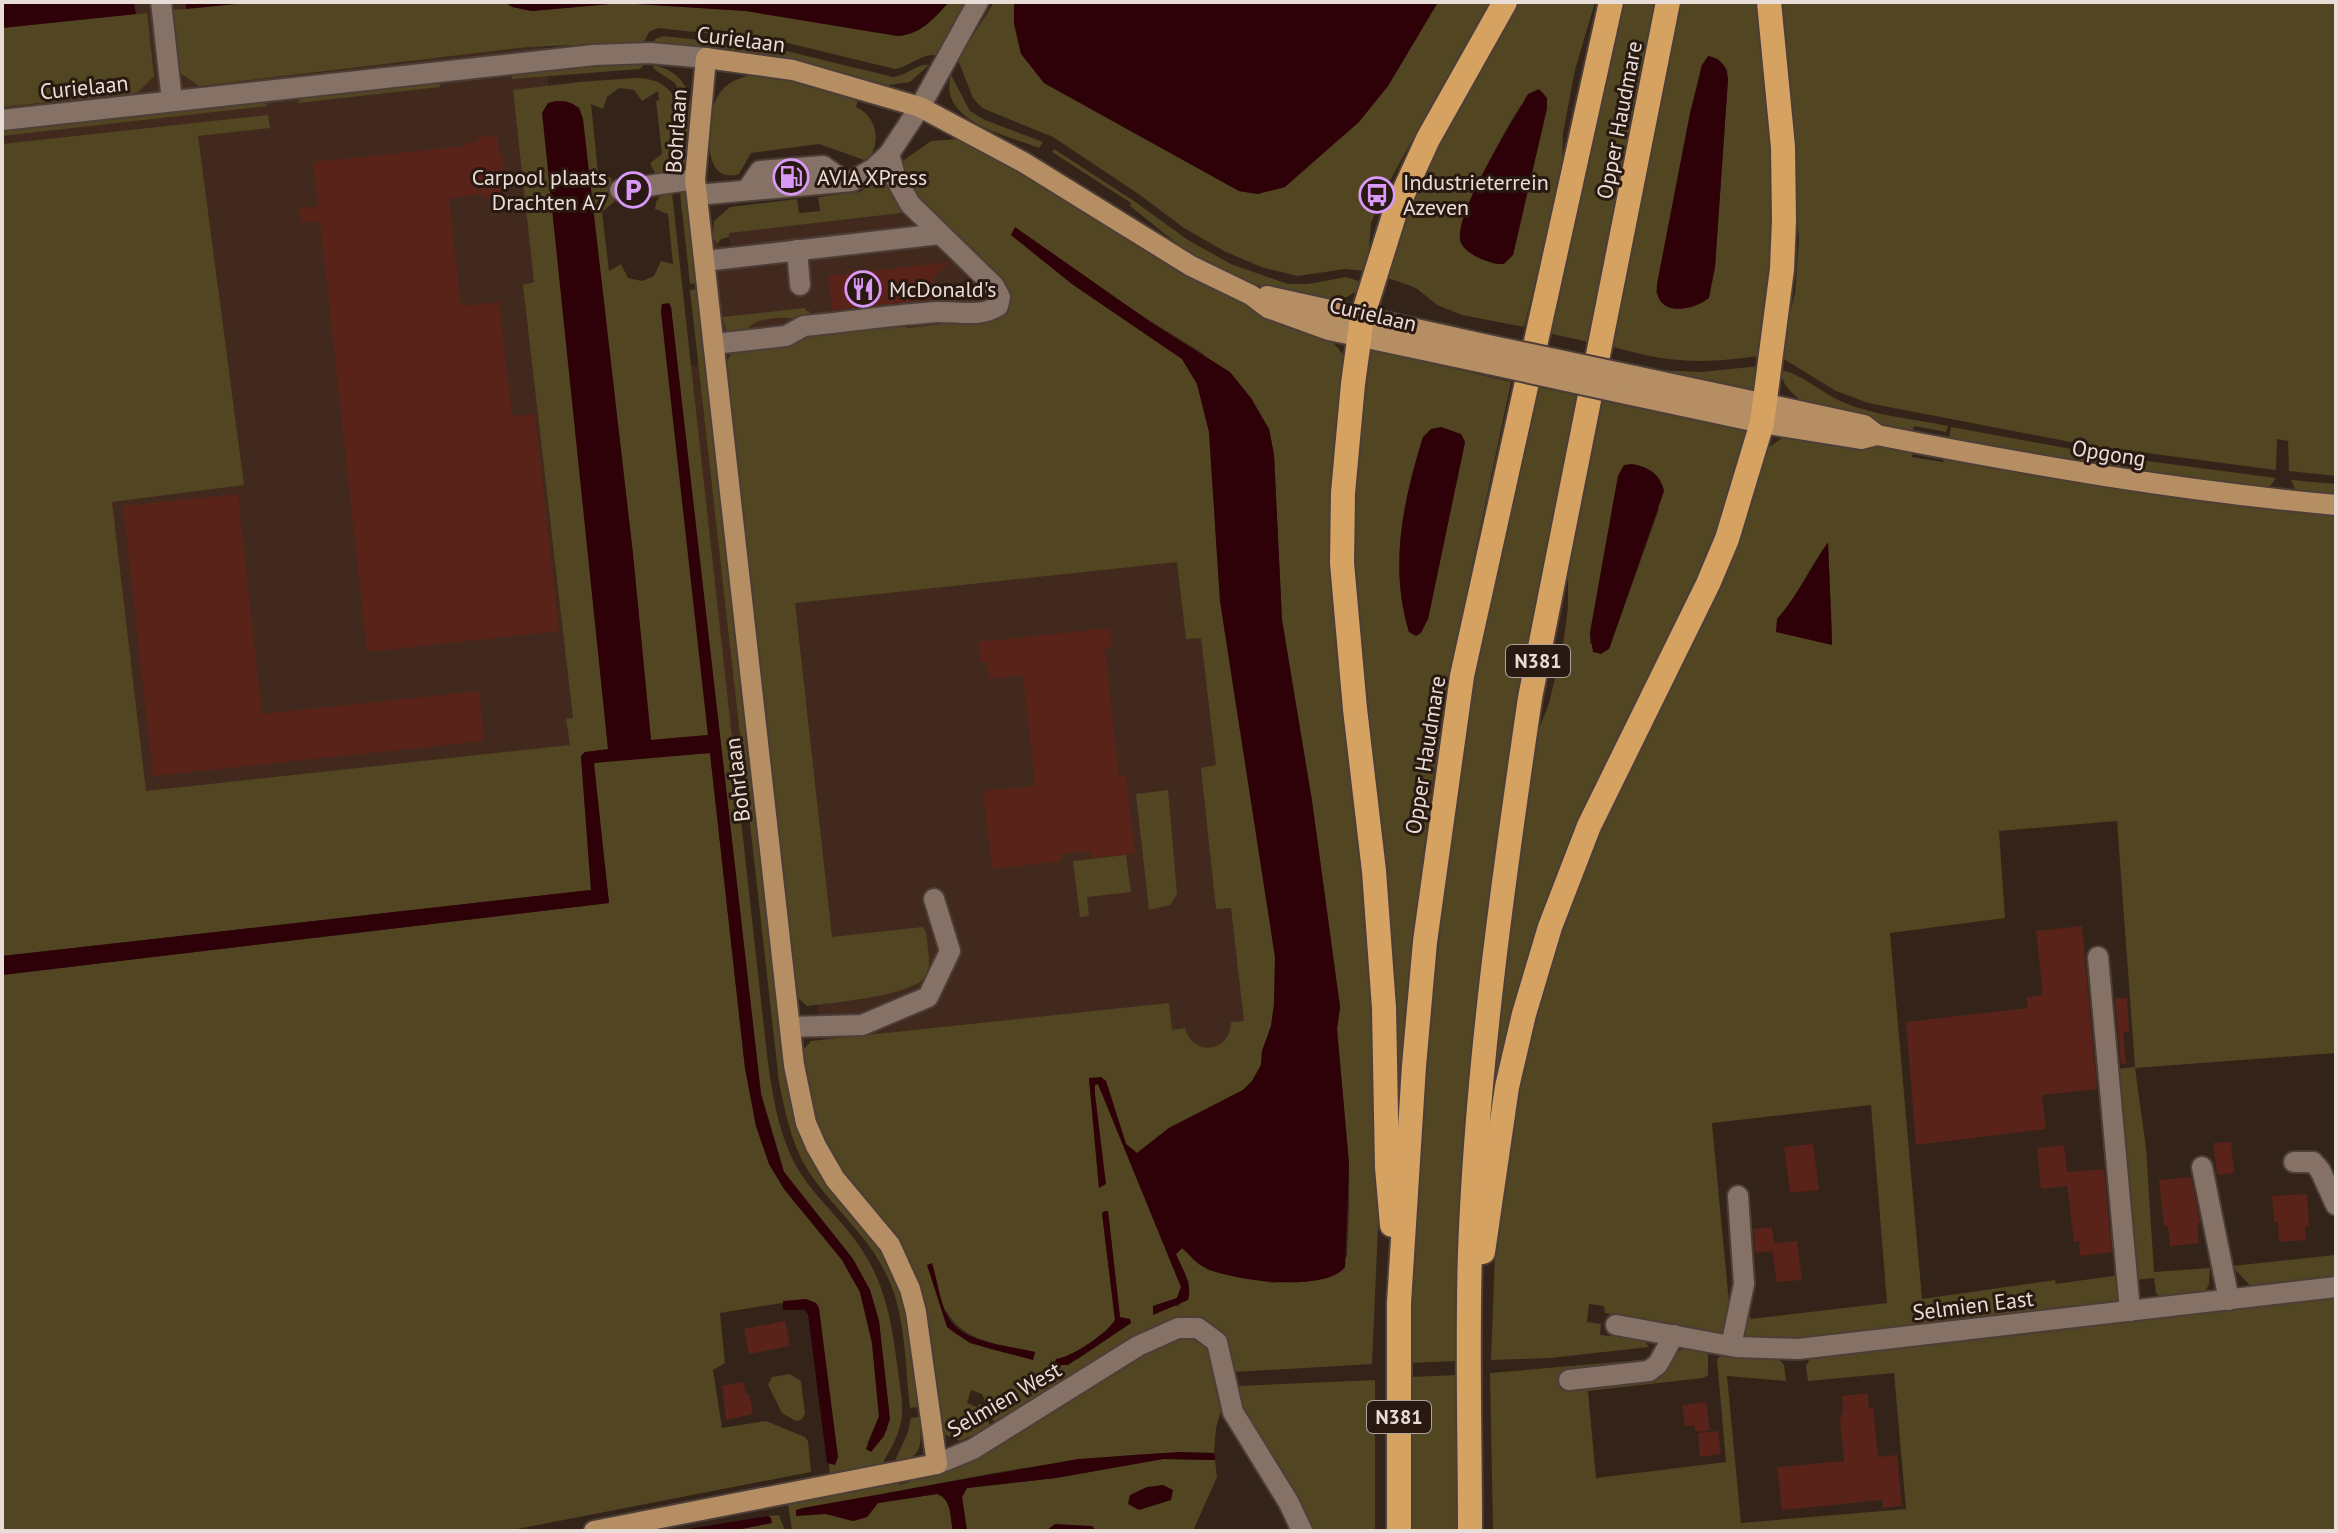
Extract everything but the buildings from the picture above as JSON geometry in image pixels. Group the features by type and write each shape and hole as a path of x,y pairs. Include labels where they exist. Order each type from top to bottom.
{"highway":[{"name":"N381","path":"1399,1303 1387,1167 1384,1008 1376,886 1342,563 1343,493 1360,328 1396,209 1411,173 1505,2"},
{"name":"Opper Haudmare","path":"1399,1531 1399,1303 1425,942 1462,676 1611,2"},
{"name":"Opper Haudmare","path":"1470,1531 1470,1252 1489,1006 1530,698 1668,2"},
{"name":"N381","path":"1469,1329 1491,1209 1507,1087 1524,1014 1550,927 1589,826 1727,539 1764,413 1782,269 1784,220 1783,147 1769,2"}],"main road":[{"name":"Curielaan","path":"706,58 793,70 920,107 1023,162 1191,266 1251,295 1268,308 1491,355"},
{"name":"Bohrlaan","path":"706,58 696,187 800,1100 816,1146 835,1179 890,1245 910,1289 916,1312 937,1464"},
{"name":"Opgong","path":"1491,355 1764,413 1861,439 1877,435 2036,466 2336,505"},
{"name":"Selmien West","path":"594,1531 937,1464"}],"street":[{"path":"161,2 172,101"},
{"path":"620,190 696,187 747,190 760,171 823,166 844,181 852,181 873,169 889,154 920,107 978,2"},
{"name":"Curielaan","path":"2,120 594,55 650,53 706,58"},
{"path":"714,344 786,336 804,326 940,312 968,314 991,311 998,306 1000,297 994,286 902,194 889,154"},
{"path":"705,261 940,234"},
{"path":"797,250 800,285"},
{"path":"790,1027 862,1025 928,997 950,951 934,899"},
{"path":"2098,957 2130,1311"},
{"path":"2294,1162 2313,1162 2336,1205"},
{"path":"2202,1167 2229,1300"},
{"path":"1731,1346 1744,1284 1738,1196"},
{"name":"Selmien East","path":"1616,1325 1731,1346 1767,1349 1835,1346 2336,1287"},
{"name":"Selmien West","path":"937,1464 973,1449 1138,1346 1178,1328 1198,1328 1217,1342 1233,1412 1289,1503 1302,1531"},
{"path":"1569,1380 1649,1371 1658,1364 1674,1335"}],"shaded area":[{"path":"2,2 538,2 585,377 727,362 713,237 722,247 730,248 729,233 910,212 1005,291 992,318 737,348 728,357 1209,310 1289,1047 833,1113 780,745 596,758 2,815"},
{"path":"2,2 134,2 136,14 2,28"},
{"path":"186,2 256,2 186,9"},
{"path":"256,2 505,2 512,7 532,11 621,3 746,11 898,36 921,29 949,2 971,2 936,55 925,56 895,69 779,41 658,28 649,32 644,42 527,47 199,86 180,73 173,10"},
{"path":"505,2 949,2 921,29 898,36 746,11 621,3 532,11 512,7"},
{"path":"994,2 1014,2 1014,24 1044,83 1239,191 1258,194 1388,86 1438,2 1498,2 1435,112 1411,142 1385,190 1371,223 1365,271 1345,269 1298,276 1261,267 1224,251 1184,228 1053,137 982,108 973,98 958,60"},
{"path":"1014,2 1438,2 1388,86 1359,122 1285,187 1258,194 1239,191 1044,83 1021,54 1014,24"},
{"path":"1511,2 1595,2 1575,70 1563,133 1562,174 1524,327 1462,315 1437,305 1416,288 1383,276 1403,211","holes":["1543,92 1547,108 1513,255 1496,264 1481,259 1465,249 1460,241 1474,194 1506,129 1522,105"]},
{"path":"1621,2 1659,2 1588,342 1548,333"},
{"path":"1681,2 1764,2 1777,148 1765,355 1688,361 1611,346","holes":["1716,58 1727,69 1715,267 1656,294 1702,65"]},
{"path":"1776,2 2336,2 2336,476 2289,471 2288,441 2277,439 2276,470 2086,445 1868,403 1836,391 1782,358 1782,343 1795,293 1799,237"},
{"path":"147,13 154,76 137,93 2,107 2,28"},
{"path":"663,36 774,48 893,77 929,65 910,82 888,85 767,55 654,44 655,39"},
{"path":"1708,56 1722,64 1728,79 1715,267 1709,298 1692,307 1675,309 1661,302 1657,284 1690,113 1702,65"},
{"path":"612,63 644,65 640,69 512,79 512,73"},
{"path":"653,65 670,71 688,93 691,123 685,171 679,173 683,99 675,83 654,69"},
{"path":"751,75 787,80 858,99 856,107 868,116 875,129 875,143 870,157 864,160 819,144 751,153 739,174 726,175 717,170 709,146 714,104 725,87"},
{"path":"951,75 970,111 985,120 1043,142 1039,148 994,132 965,115 954,104 949,91"},
{"path":"635,78 658,82 675,99 670,175 655,173 650,163 662,154 656,101 659,100 658,91 642,101 634,90 619,88 607,97 603,109 591,104 598,172 611,178 614,202 602,212 609,271 621,264 628,278 642,281 654,276 661,261 673,264 668,214 655,209 662,193 672,193 773,1096 783,1136 794,1162 808,1184 858,1244 881,1289 893,1337 902,1398 897,1436 882,1465 830,1476 816,1303 806,1299 720,1313 725,1363 713,1370 722,1428 766,1421 805,1437 811,1472 507,1531 2,1531 2,975 609,903 593,766 597,761 710,753 745,1068 756,1126 769,1164 784,1189 842,1260 860,1292 872,1343 879,1416 867,1444 887,1430 889,1413 879,1321 870,1290 853,1259 784,1172 761,1094 671,307 661,306 708,735 651,740 633,554 580,108 565,101 548,103 608,750 585,752 581,756 591,890 2,956 2,144 268,115 270,128 198,136 244,485 112,502 146,791 570,745 566,719 573,718 523,285 534,282 513,90"},
{"path":"439,81 440,87 298,103 301,97"},
{"path":"1539,89 1547,98 1547,108 1513,255 1504,264 1491,262 1470,253 1461,243 1462,223 1484,170 1528,94"},
{"path":"262,101 268,106 2,136 2,129"},
{"path":"548,103 574,104 583,119 651,740 708,735 661,312 662,304 669,303 671,307 761,1094 784,1172 853,1259 870,1290 879,1321 890,1419 884,1436 871,1452 866,1449 879,1416 872,1343 860,1292 842,1260 784,1189 769,1164 756,1126 745,1068 710,753 594,763 609,903 2,975 2,956 591,890 581,756 585,752 608,749 542,113"},
{"path":"959,139 1331,340 1342,353 1345,362 1341,436 1372,924 1379,1205 1372,1364 1234,1372 1230,1370 1219,1331 1198,1318 996,1427 982,1394 971,1390 967,1403 977,1407 980,1403 991,1427 960,1441 946,1435 941,1425 895,1237 837,1164 828,1148 815,1114 803,1050 811,1041 1169,1003 1172,1030 1185,1028 1196,1044 1211,1048 1225,1040 1231,1022 1244,1021 1231,908 1216,909 1201,768 1216,765 1201,638 1186,639 1177,562 795,603 832,937 923,927 927,935 929,962 922,980 901,990 807,1006 797,997 727,362 732,350 807,332 890,322 908,328 992,318 1005,311 916,203 900,163 931,141","holes":["1011,235 1201,352 1269,429 1274,455 1282,620 1312,801 1340,1007 1337,1029 1349,1164 1349,1208 1347,1256 1331,1277 1273,1283 1224,1274 1208,1270 1182,1248 1176,1254 1189,1283 1179,1306 1153,1306 1177,1298 1181,1287 1098,1084 1095,1085 1095,1094 1099,1187 1089,1078 1106,1081 1126,1144 1137,1153 1169,1128 1243,1090 1261,1065 1262,1051 1271,1026 1275,957 1220,601 1209,432 1197,384 1182,359 1072,284","1108,1211 1120,1317 1131,1323 1078,1359 1060,1366 1056,1359 1088,1344 1115,1320 1102,1213","946,1310 953,1321 972,1336 1035,1352 1033,1359 977,1345 947,1327"]},
{"path":"1054,149 1188,240 1231,264 1288,284 1346,277 1362,282 1359,290 1336,303 1292,297 1255,284 1185,250 1130,206 1131,203 1052,152"},
{"path":"887,172 910,212 729,233 729,237 717,244 713,237 714,221 730,207 797,199 799,213 820,211 818,197 860,192"},
{"path":"683,189 687,191 697,283 690,284 680,192"},
{"path":"1015,227 1152,323 1230,372 1251,398 1269,429 1274,455 1282,620 1312,801 1340,1007 1337,1029 1349,1164 1345,1267 1335,1275 1319,1280 1256,1280 1206,1268 1182,1248 1176,1254 1188,1282 1188,1300 1153,1315 1153,1306 1177,1298 1181,1287 1098,1084 1095,1085 1095,1094 1106,1184 1099,1188 1089,1078 1101,1077 1106,1081 1126,1144 1137,1153 1169,1128 1243,1090 1252,1081 1261,1065 1274,1004 1275,957 1220,601 1209,432 1197,384 1182,359 1072,284 1011,235"},
{"path":"698,289 788,1087 809,1158 868,1232 895,1275 909,1323 918,1407 910,1408 901,1324 887,1276 870,1247 801,1159 779,1082 690,290"},
{"path":"805,308 809,311 810,320 769,319 734,333 727,333 722,317"},
{"path":"1376,348 1388,349 1404,357 1511,382 1458,634 1432,786 1416,924 1397,1153 1362,708 1349,491 1369,352","holes":["1461,434 1465,442 1428,619 1409,632 1403,607 1399,558 1405,509 1423,437"]},
{"path":"1760,366 1753,392 1654,370 1701,372"},
{"path":"1780,370 1796,375 1845,403 1883,414 1948,426 1946,432 1877,424 1815,408 1786,386"},
{"path":"1537,387 1579,396 1502,803 1478,1005 1458,1361 1409,1363 1425,1067 1456,794 1475,680"},
{"path":"1601,401 1744,428 1748,435 1720,536 1679,630 1500,1085 1488,1126 1534,742 1549,703 1563,645 1568,607 1568,563","holes":["1618,476 1659,509 1609,649 1590,644"]},
{"path":"1441,427 1461,434 1465,442 1428,619 1416,636 1409,632 1403,607 1399,558 1401,534 1423,437 1431,429"},
{"path":"1951,427 2109,456 2276,478 2269,488 2111,467 1949,438"},
{"path":"1804,435 1913,452 1912,457 1943,462 1945,457 2336,512 2336,1053 2135,1068 2146,1148 2154,1272 2210,1268 2209,1284 2203,1296 2162,1300 2156,1293 2154,1278 2134,1280 2117,1069 2135,1067 2117,821 1999,831 2005,918 1890,933 1922,1299 2055,1280 2056,1284 2119,1275 2121,1297 2117,1304 1788,1340 1744,1338 1741,1333 1745,1307 1751,1319 1887,1303 1871,1105 1712,1123 1731,1324 1726,1335 1605,1313 1604,1306 1589,1304 1587,1322 1601,1324 1600,1335 1643,1339 1649,1347 1550,1358 1491,1360 1497,1200 1504,1129 1551,944 1764,451 1782,438","holes":["1828,543 1832,645 1777,619"]},
{"path":"1632,464 1653,472 1664,491 1609,649 1601,654 1593,652 1590,633 1618,476 1624,465"},
{"path":"2291,480 2336,484 2336,495 2296,491"},
{"path":"1828,542 1832,645 1776,632 1777,619"},
{"path":"1168,790 1177,894 1170,905 1149,910 1136,794"},
{"path":"1126,855 1131,892 1087,897 1089,916 1080,917 1073,861"},
{"path":"1108,1211 1120,1317 1130,1319 1131,1323 1068,1365 1054,1365 1056,1359 1088,1344 1115,1320 1102,1213"},
{"path":"2335,1255 2336,1275 2331,1281 2254,1290 2232,1266"},
{"path":"932,1263 942,1302 952,1323 980,1340 1035,1352 1033,1360 970,1343 947,1327 927,1265"},
{"path":"2336,1294 2336,1531 1493,1531 1490,1373 1653,1359 1568,1385 1672,1355 1683,1349 1703,1349 1708,1354 1708,1375 1703,1378 1588,1391 1596,1478 1726,1462 1717,1359 1724,1353 1777,1357 1784,1365 1786,1381 1727,1376 1741,1523 1906,1509 1894,1373 1808,1381 1806,1366 1811,1356"},
{"path":"806,1299 816,1303 819,1308 838,1457 835,1465 827,1463 808,1314 804,1310 783,1310 783,1301"},
{"path":"1184,1333 1206,1340 1223,1404 1216,1428 1214,1453 1162,1453 1059,1463 803,1508 853,1521 867,1517 878,1503 937,1494 948,1504 953,1531 792,1531 788,1503 897,1481 899,1485 948,1470 999,1446 998,1442 1116,1366"},
{"path":"790,1374 801,1381 805,1414 796,1421 782,1413 768,1385 772,1377"},
{"path":"1457,1375 1458,1531 1411,1531 1409,1377"},
{"path":"1375,1380 1375,1531 1310,1531 1245,1412 1237,1386"},
{"path":"919,1417 921,1435 916,1454 894,1463 911,1418"},
{"path":"1179,1452 1214,1453 1215,1460 1163,1459 1056,1478 967,1488 962,1497 967,1531 953,1531 948,1504 937,1494 878,1503 867,1517 853,1521 826,1514 796,1516 796,1510 803,1508 1078,1459"},
{"path":"1163,1459 1215,1460 1217,1477 1193,1531 967,1531 962,1497 967,1488 1056,1478"},
{"path":"1163,1485 1173,1490 1171,1500 1139,1510 1128,1504 1130,1495 1147,1487"},
{"path":"779,1515 785,1531 731,1531 771,1523 768,1516"},
{"path":"768,1516 772,1523 731,1531 676,1531"},
{"path":"1055,1524 1092,1526 1097,1531 1046,1531"}],"place":[{"name":"AVIA XPress","path":"791,177"},
{"name":"Carpool plaats Drachten A7","path":"633,190"},
{"name":"Industrieterrein Azeven","path":"1377,195"},
{"name":"McDonald's","path":"863,289"}]}
